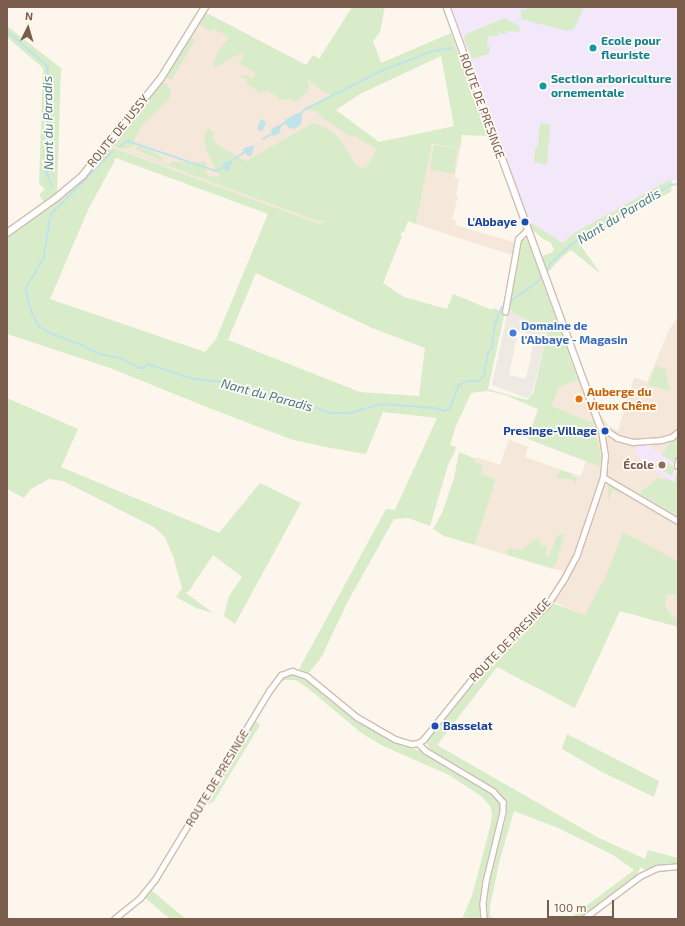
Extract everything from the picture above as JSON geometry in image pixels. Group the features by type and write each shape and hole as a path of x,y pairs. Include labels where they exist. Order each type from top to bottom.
{"main road":[{"name":"ROUTE DE JUSSY","path":"7,233 62,193 86,171 162,78 205,7"}],"street":[{"name":"ROUTE DE PRESINGE","path":"114,919 140,898 154,881 275,681 281,675 292,672 304,674 376,729 402,742 418,743 428,734 488,659 547,605 565,577 577,554 604,477 605,456 600,425 527,230 447,7"},
{"path":"506,308 518,239 527,230"},
{"path":"600,425 605,431 618,438 629,441 653,441 678,437"},
{"path":"672,437 678,432"},
{"path":"604,477 678,521"},
{"path":"418,743 426,751 492,791 503,802 504,812 486,882 483,904 484,919"},
{"path":"583,919 640,876 662,867 678,866"}],"shaded area":[{"path":"452,7 678,7 678,179 672,181 669,180 574,233 563,243 528,221"},
{"path":"200,21 338,92 314,104 379,149 367,169 326,220 320,224 111,147 162,82"},
{"path":"432,143 460,149 455,177 459,179 456,195 458,196 452,220 456,221 455,225 520,244 518,257 416,224"},
{"path":"508,310 548,330 531,397 527,398 492,385","holes":["518,331 535,335 526,379 509,375"]},
{"path":"678,316 678,565 623,532 616,552 678,583 678,627 620,596 591,618 547,599 564,571 549,568 475,545 496,479 481,474 475,462 477,457 500,465 509,439 528,447 525,457 573,474 581,476 586,461 601,467 593,423 552,406 559,387 587,377 601,416 609,426 618,431 634,377 647,382 669,330"},
{"name":"École","path":"639,445 647,445 676,464 675,467 678,470 675,478 676,484 663,477 634,453"}],"green space":[{"path":"352,7 385,7 380,32 373,41 381,63 451,33 488,136 462,135 460,149 432,143 416,224 408,221 404,232 402,232 400,236 402,236 383,283 404,297 447,309 453,294 492,310 493,308 505,312 488,389 527,400 533,394 548,330 515,314 507,307 521,240 527,239 578,380 559,387 552,406 593,423 600,453 601,467 528,439 538,409 505,395 488,391 471,393 456,426 450,445 456,447 448,465 430,526 408,518 394,519 347,603 322,656 310,672 306,672 299,669 386,509 395,510 437,418 383,412 366,454 331,448 293,440 110,368 7,334 7,237 69,191 111,147 320,224 325,221 318,221 112,145 162,82 171,90 169,99 143,124 135,138 134,146 124,149 169,165 171,162 206,162 207,176 220,177 206,150 204,136 207,128 215,133 212,136 217,145 246,161 313,123 325,127 336,135 357,167 366,168 377,149 353,135 351,137 324,119 317,112 303,109 331,95 321,90 308,80 309,88 307,92 295,102 288,98 287,100 280,99 267,90 267,92 264,90 262,94 246,83 247,80 240,76 246,75 252,79 254,75 256,76 254,72 240,64 245,52 226,60 221,65 215,67 213,64 217,53 229,37 214,29 211,31 200,25 201,22 192,37 195,40 177,71 171,80 166,77 205,12 306,65 313,55 319,59","holes":["441,56 454,126 379,142 336,110 360,94","116,158 268,214 216,339 205,352 50,299 88,210","256,273 372,328 425,348 419,396 360,392 228,340"]},
{"path":"532,7 584,7 574,29 567,31 521,19 521,11"},
{"path":"505,18 519,26 520,32 507,31 506,34 498,33 498,36 488,36 487,46 490,47 489,54 472,59 464,38 466,34"},
{"path":"7,26 61,68 57,192 44,202 39,195 45,189 39,184 43,68 7,37"},
{"path":"540,123 550,124 547,165 534,162 535,149 538,146"},
{"path":"434,145 458,149 454,173 430,170"},
{"path":"137,146 152,151 163,158 162,161 135,149"},
{"path":"669,180 672,181 671,192 619,219 579,243 601,274 571,250 547,273 534,240 542,256 553,252 554,249 550,242 543,239 529,227 528,221 563,243 574,233"},
{"path":"656,366 665,369 670,391 648,385"},
{"path":"7,398 78,429 61,467 219,533 260,483 301,503 235,624 224,616 229,596 242,577 213,555 189,591 186,593 213,613 196,608 176,597 182,588 173,556 165,537 154,527 63,481 49,479 31,489 24,498 7,489"},
{"path":"678,438 678,456 676,464 662,455 671,441"},
{"path":"459,452 476,459 475,462 483,465 481,474 496,479 475,545 444,536 433,529 442,513 454,478"},
{"path":"660,458 676,468 671,476 655,466"},
{"path":"560,470 573,474 572,477 577,478 576,483 570,479 557,478 557,473 559,474"},
{"path":"678,470 678,516 639,493 658,478 664,480 666,478 675,483"},
{"path":"608,483 623,491 621,494 613,490 608,501"},
{"path":"623,532 678,561 678,602 672,600 677,598 676,594 666,595 665,606 672,616 678,618 678,627 620,611 575,708 497,667 437,745 597,837 645,859 648,850 678,858 678,864 662,865 646,871 641,867 636,876 578,919 569,919 634,870 613,855 558,828 514,811 500,859 490,906 490,915 493,919 487,919 485,911 486,891 507,813 507,801 485,783 434,753 428,747 427,741 444,716 488,662 552,603 585,615 606,576"},
{"path":"565,533 556,563 552,568 508,555 507,550 510,548 521,551 538,537 542,546 547,546 546,556 549,556 557,536"},
{"path":"290,674 306,677 352,716 369,727 394,742 423,752 482,787 497,799 501,809 483,883 480,907 481,919 462,919 472,896 491,823 492,813 490,806 481,796 449,775 383,746 360,732 309,689 296,680 283,680 273,691 256,721 260,725 214,801 204,807 274,686 282,677"},
{"path":"567,734 659,781 654,797 602,772 562,749"},
{"path":"678,867 678,870 656,873 634,884 591,919 585,919 638,879 657,870"},
{"path":"151,890 186,919 170,919 144,897"}],"water":[{"path":"298,113 302,114 301,124 294,129 289,128 285,123 285,120"},
{"path":"261,119 266,122 262,132 257,129"},
{"path":"279,125 281,127 279,134 272,136 271,129"},
{"path":"255,145 251,156 248,156 243,150 244,148"},
{"path":"233,160 228,172 224,170 222,163"}],"waterway":[{"name":"Nant du Paradis","path":"7,31 48,66 47,172 52,186"},
{"path":"301,113 306,109 379,72 433,51 452,48"},
{"path":"280,126 285,123"},
{"path":"263,139 272,134"},
{"path":"119,147 128,141 216,171 222,168"},
{"name":"Nant du Paradis","path":"113,152 51,215 44,258 26,289 32,313 39,326 48,332 82,345 100,354 120,358 140,368 144,368 148,364 194,379 222,382 291,399 331,413 350,413 381,404 434,408 445,411 450,408 459,385 468,381 479,381 484,376 488,354 492,348 495,325 502,307 505,306"},
{"path":"233,160 245,152"},
{"name":"Nant du Paradis","path":"547,271 550,264 566,249 591,230 671,185 678,184"},
{"name":"Nant du Paradis","path":"509,304 510,301 535,284 541,278"}],"place":[{"name":"Ecole pour fleuriste","path":"593,48"},
{"name":"Section arboriculture ornementale","path":"543,86"},
{"name":"L'Abbaye","path":"525,222"},
{"name":"Domaine de l'Abbaye - Magasin","path":"513,333"},
{"name":"Auberge du Vieux Chêne","path":"579,399"},
{"name":"Presinge-Village","path":"605,431"},
{"name":"École","path":"662,465"},
{"name":"Basselat","path":"435,726"}]}
